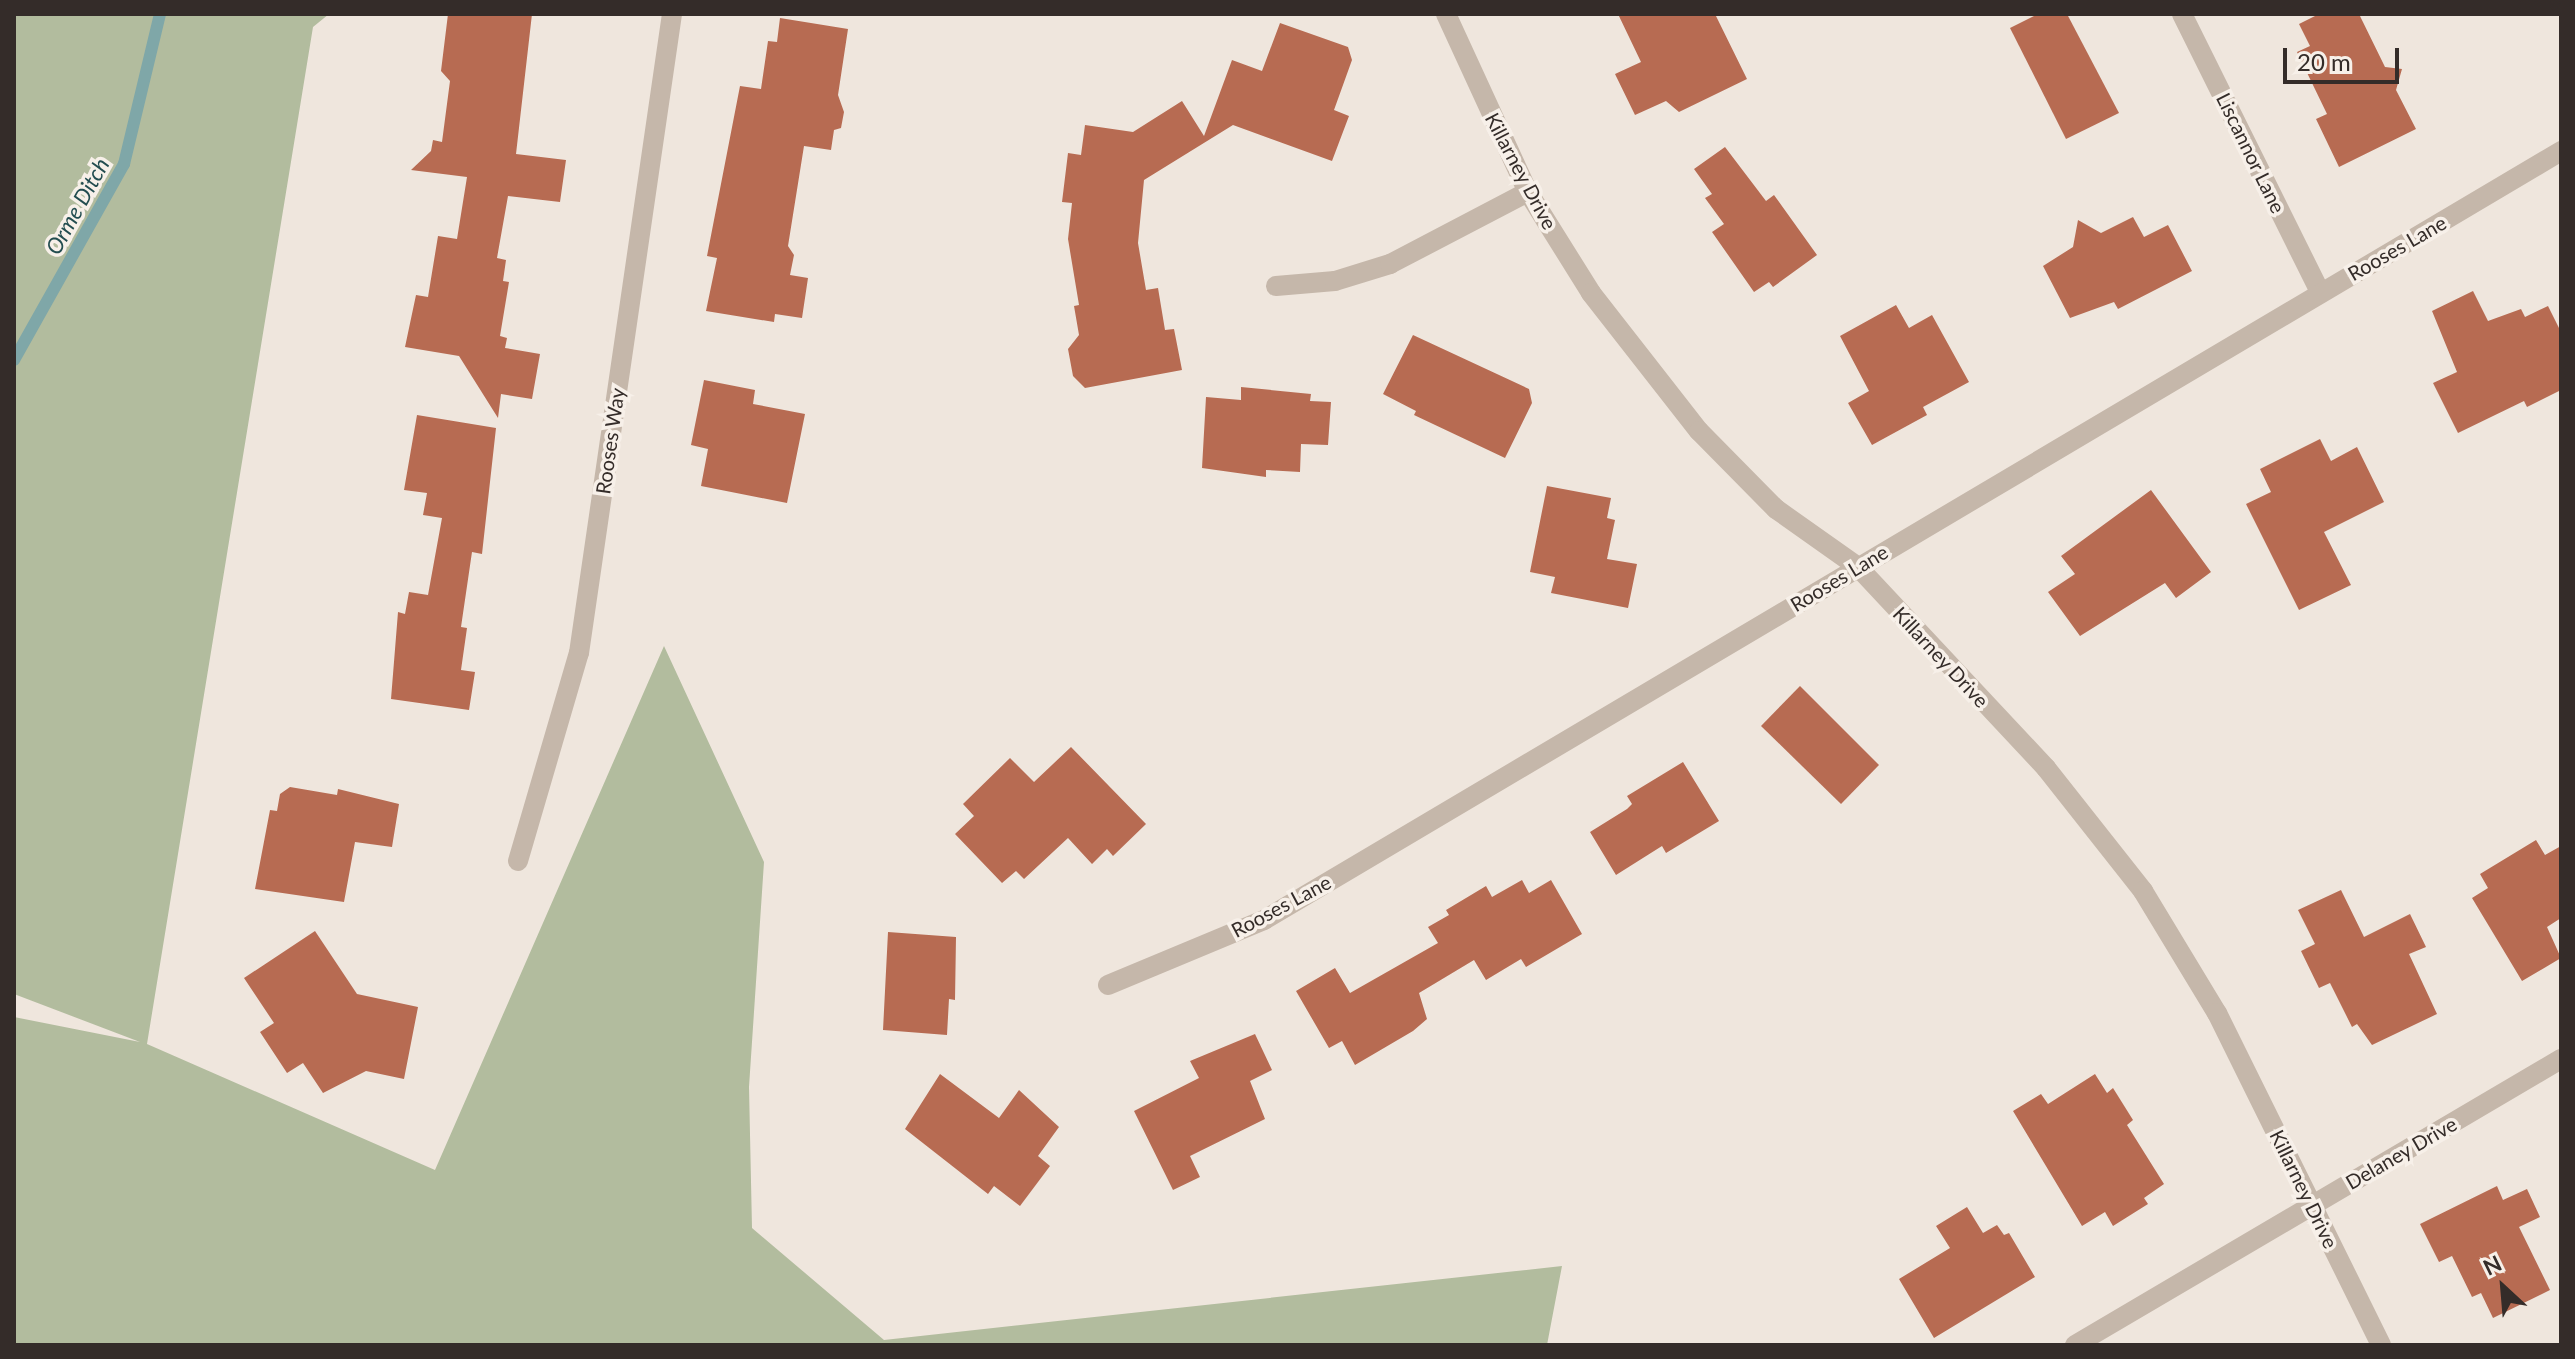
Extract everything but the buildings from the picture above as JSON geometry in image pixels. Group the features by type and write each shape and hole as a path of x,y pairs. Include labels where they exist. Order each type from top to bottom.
{"street":[{"name":"Rooses Way","path":"518,861 579,653 672,14"},
{"name":"Killarney Drive","path":"1446,14 1528,192 1591,293 1699,431 1776,509 1858,567 2046,768 2143,891 2217,1013 2381,1345"},
{"name":"Liscannor Lane","path":"2182,14 2320,292"},
{"name":"Rooses Lane","path":"1108,985 1264,920 2561,151"},
{"path":"1276,286 1335,281 1390,264 1528,192"},
{"name":"Delaney Drive","path":"2075,1345 2561,1059"}],"green space":[{"path":"14,14 329,14 313,27 147,1044 435,1170 664,646 764,862 749,1087 752,1228 884,1340 1562,1266 1547,1345 14,1345 14,1017 140,1042 14,994"}],"waterway":[{"name":"Orme Ditch","path":"14,360 124,164 160,14"}]}
